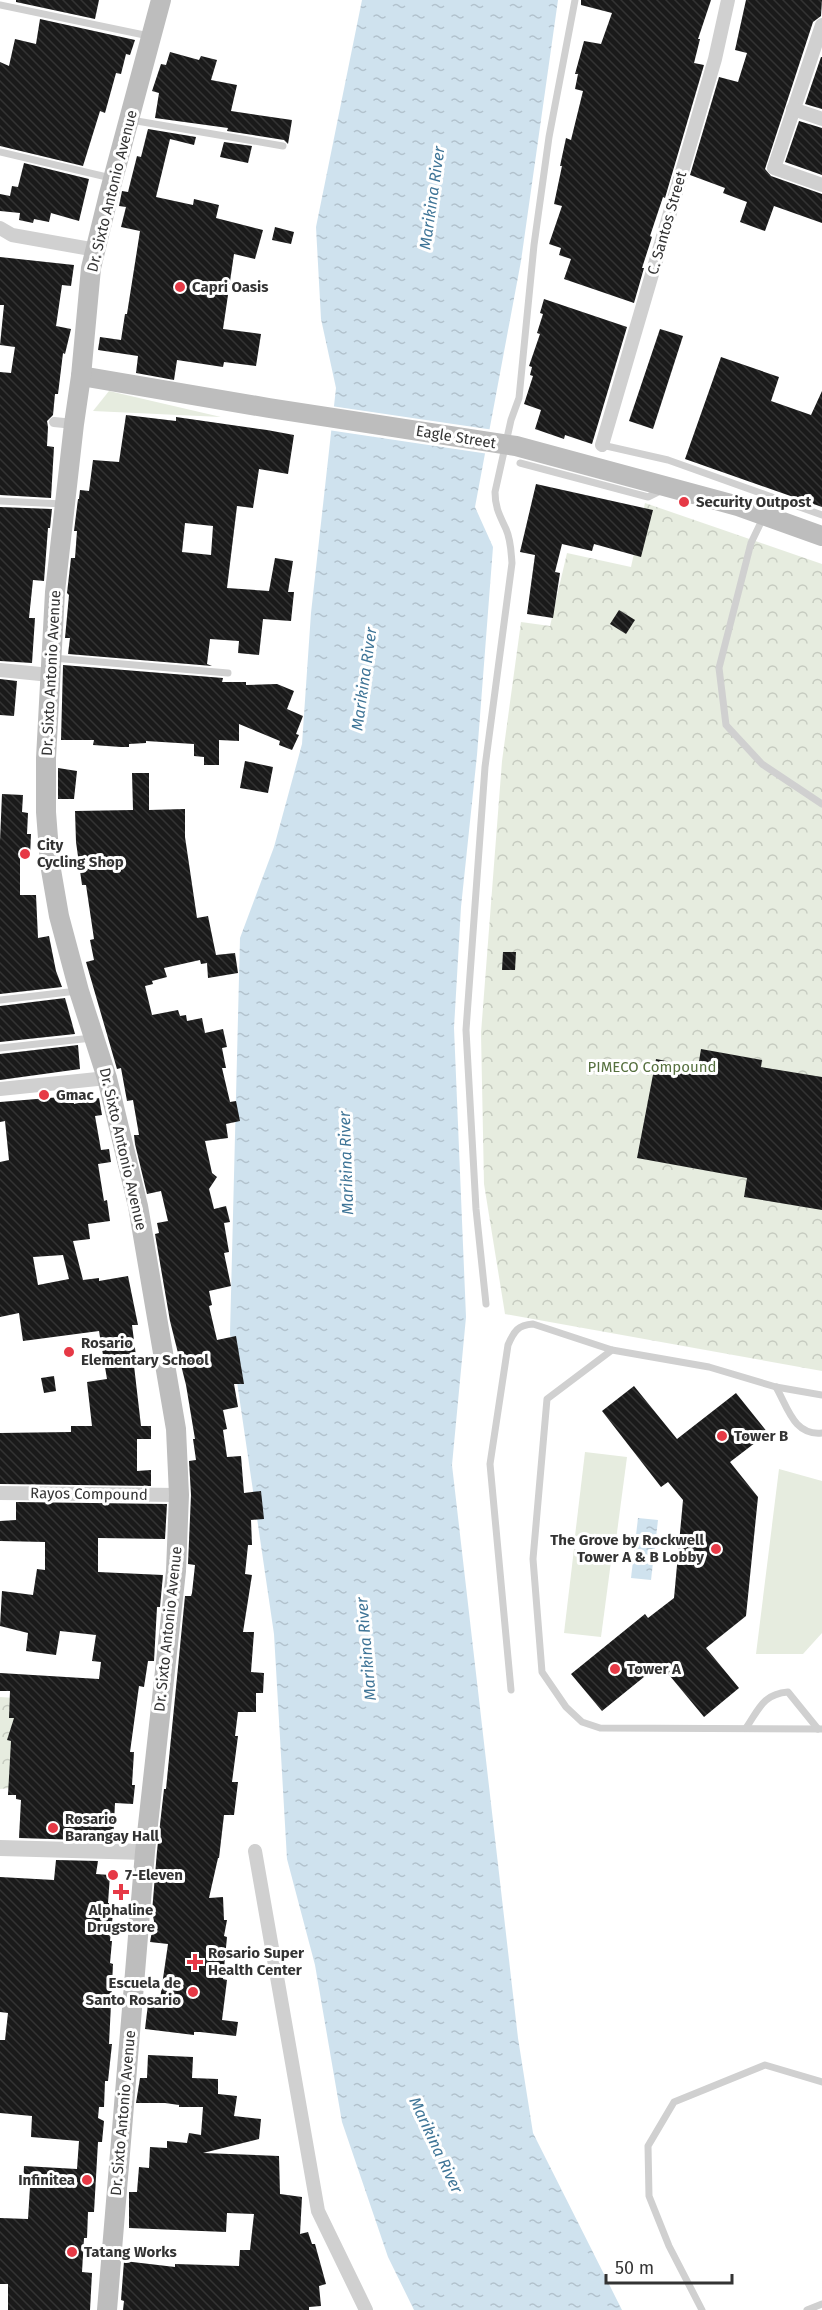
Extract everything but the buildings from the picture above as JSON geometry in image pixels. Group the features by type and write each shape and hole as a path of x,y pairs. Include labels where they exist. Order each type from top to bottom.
{"main road":[{"name":"Dr. Sixto Antonio Avenue","path":"107,2310 145,1852 176,1571 179,1495 176,1429 138,1206 107,1078 79,991 59,916 50,864 46,779 55,592 81,376 91,268 161,0"},
{"name":"Eagle Street","path":"81,376 518,454 670,487 738,506 822,536"}],"street":[{"name":"C. Santos Street","path":"602,445 712,69 728,0"},
{"path":"822,25 818,52 793,109 774,168 822,185"},
{"path":"793,109 822,119"},
{"path":"4,235 96,250"},
{"path":"54,422 74,424"},
{"path":"0,670 50,666"},
{"path":"0,1089 107,1078"},
{"name":"Rayos Compound","path":"0,1493 179,1495"},
{"path":"0,1848 145,1852"},
{"path":"255,1851 318,2211 366,2310"}],"lane":[{"path":"486,1304 475,1198 466,1030 485,767 512,563 511,546 506,529 498,515 495,492 511,420 519,398 534,245 549,137 575,0"},
{"path":"0,5 151,37"},
{"path":"129,120 283,146"},
{"path":"0,152 113,179"},
{"path":"602,445 668,460 822,515"},
{"path":"738,506 747,487"},
{"path":"0,501 66,504"},
{"path":"765,515 751,543 719,668 726,725 762,764 822,804"},
{"path":"50,666 228,673"},
{"path":"0,1000 79,991"},
{"path":"0,1048 94,1038"},
{"path":"511,1690 490,1464 508,1345 514,1332 522,1325 533,1324 612,1350 709,1367 776,1387 822,1395"},
{"path":"612,1350 546,1399 533,1559 542,1672 566,1707 582,1722 600,1728 820,1729"},
{"path":"776,1387 798,1427 810,1434 822,1433"},
{"path":"746,1728 766,1698 775,1693 788,1692 820,1729"},
{"path":"702,2310 669,2246 649,2196 648,2146 674,2102 765,2065 822,2082"},
{"path":"807,2310 822,2304"}],"green space":[{"path":"109,391 221,417 93,411"},
{"name":"PIMECO Compound","path":"645,503 822,564 822,1371 505,1314 484,1184 481,1033 502,761 521,622 550,626 567,553 631,567"},
{"path":"585,1452 627,1457 616,1540 575,1536"},
{"path":"779,1469 822,1481 822,1633 803,1654 756,1654"},
{"path":"574,1549 612,1554 601,1637 564,1633"},
{"path":"0,1697 15,1698 11,1788 0,1789"}],"water":[{"name":"Marikina River","path":"362,0 558,0 521,261 475,507 493,547 477,755 461,907 454,1028 466,1317 452,1465 518,2038 533,2133 622,2310 414,2310 388,2257 342,2122 315,1965 287,1859 274,1634 230,1334 240,938 274,847 302,744 311,613 336,388 321,319 316,227"},
{"path":"638,1518 658,1520 651,1580 631,1578"}],"pier":[{"path":"331,406 494,430 489,454 328,430"}],"place":[{"name":"Capri Oasis","path":"180,287"},
{"name":"Security Outpost","path":"684,502"},
{"name":"City Cycling Shop","path":"25,854"},
{"name":"Gmac","path":"44,1095"},
{"name":"Rosario Elementary School","path":"69,1352"},
{"name":"Tower B","path":"722,1436"},
{"name":"The Grove by Rockwell Tower A & B Lobby","path":"716,1549"},
{"name":"Tower A","path":"615,1669"},
{"name":"Rosario Barangay Hall","path":"53,1828"},
{"name":"7-Eleven","path":"113,1875"},
{"name":"Alphaline Drugstore","path":"121,1892"},
{"name":"Rosario Super Health Center","path":"195,1962"},
{"name":"Escuela de Santo Rosario","path":"193,1992"},
{"name":"Infinitea","path":"87,2180"},
{"name":"Tatang Works","path":"72,2252"}]}
